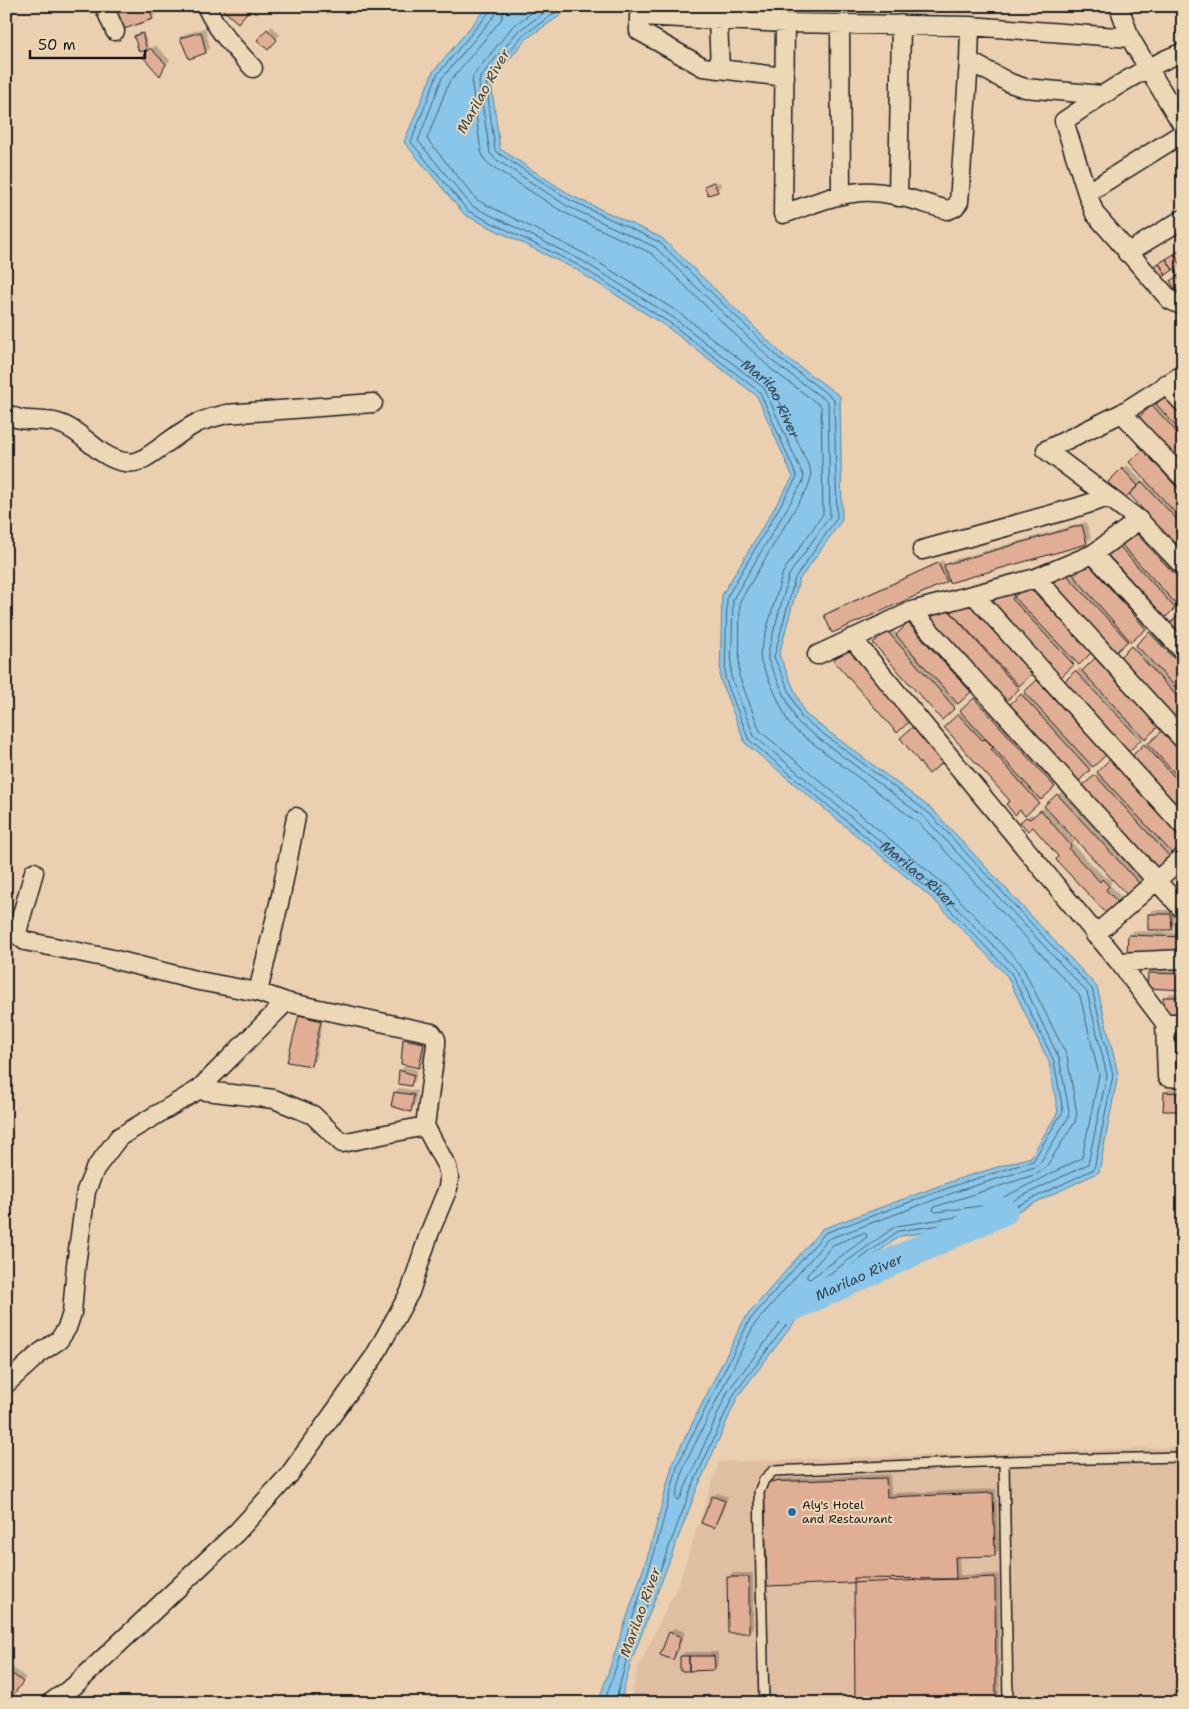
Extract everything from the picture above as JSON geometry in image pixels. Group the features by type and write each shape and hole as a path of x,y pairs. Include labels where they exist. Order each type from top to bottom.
{"street":[{"path":"104,6 115,31"},
{"path":"206,6 222,35 252,68"},
{"path":"1119,6 1130,38 1183,126"},
{"path":"785,77 703,67 640,31 639,16 785,23 970,26 1130,38"},
{"path":"718,20 720,69"},
{"path":"785,23 783,214 841,195 862,192 898,197 948,210 955,207 959,202 970,26"},
{"path":"840,24 841,195"},
{"path":"898,197 901,24"},
{"path":"1183,52 1147,68 1064,121 1095,214 1127,253 1170,300 1183,306"},
{"path":"969,61 1010,83 1025,88 1102,95"},
{"path":"1087,193 1183,133"},
{"path":"1127,253 1183,219"},
{"path":"1183,374 1122,413 1046,450 1139,520 1183,566"},
{"path":"1165,384 1183,402"},
{"path":"6,413 20,419 58,423 109,457 121,462 130,463 142,460 177,435 198,423 226,414 373,403"},
{"path":"1122,413 1183,478"},
{"path":"922,550 1076,508 1109,497"},
{"path":"817,655 912,611 1036,578 1092,554 1139,520"},
{"path":"1092,554 1183,651"},
{"path":"1036,578 1183,740"},
{"path":"974,595 1183,826"},
{"path":"912,611 1183,910"},
{"path":"852,638 1119,962 1164,1023 1166,1077 1183,1078"},
{"path":"258,992 296,817"},
{"path":"1096,935 1183,857"},
{"path":"34,872 18,932 25,941 108,958 199,982 258,992 286,1002 432,1033 436,1039 436,1045 425,1126 447,1167 449,1177 448,1188 429,1234 410,1292 374,1357 289,1475 237,1532 74,1686 50,1703"},
{"path":"1119,962 1183,959"},
{"path":"6,1384 41,1352 59,1340 67,1328 72,1313 86,1191 95,1169 119,1137 198,1090 286,1002"},
{"path":"1164,1023 1183,1023"},
{"path":"198,1090 274,1099 283,1102 313,1115 342,1143 425,1126"}],"lane":[{"path":"764,1703 759,1492 764,1480 773,1471 1004,1461 1183,1457"},
{"path":"1004,1461 1008,1703"}],"shaded area":[{"path":"1183,1447 1183,1703 630,1703 638,1668 679,1583 719,1462"}],"water":[{"path":"488,6 574,6 526,39 491,82 500,149 572,196 662,238 783,355 840,396 842,520 799,580 779,655 805,714 933,810 1097,987 1118,1074 1099,1172 993,1223 900,1236 810,1302 738,1396 696,1491 632,1659 620,1703 598,1703 650,1549 673,1462 745,1318 822,1229 958,1179 1031,1157 1058,1112 1049,1062 1007,976 933,899 745,743 720,679 722,595 793,477 757,396 667,327 575,269 465,215 404,142 433,72"}],"building":[{"path":"128,6 148,6 153,19 121,30 114,11"},
{"path":"170,6 185,6 172,12"},
{"path":"224,6 252,7 238,23 222,9"},
{"path":"267,29 277,40 268,50 257,40"},
{"path":"201,32 206,53 189,59 180,38"},
{"path":"142,33 147,50 139,52 134,36"},
{"path":"150,48 166,64 160,76 142,56"},
{"path":"714,182 718,192 708,195 704,186"},
{"path":"1181,249 1183,252 1183,264 1181,265 1174,254"},
{"path":"1174,254 1181,265 1173,270 1166,259"},
{"path":"1166,259 1173,270 1166,275 1159,263"},
{"path":"1159,263 1166,275 1158,280 1151,268"},
{"path":"1183,272 1183,285 1177,276"},
{"path":"1177,276 1183,288 1177,292 1170,281"},
{"path":"1169,393 1183,408 1183,434 1156,404"},
{"path":"1152,405 1183,439 1183,468 1138,418"},
{"path":"1143,450 1183,494 1183,521 1129,462"},
{"path":"1122,468 1138,486 1124,499 1108,482"},
{"path":"1142,482 1183,526 1183,544 1178,548 1129,494"},
{"path":"1082,525 1087,544 949,583 944,565"},
{"path":"1133,530 1183,583 1183,601 1178,606 1120,543"},
{"path":"1118,545 1175,608 1162,621 1104,558"},
{"path":"938,563 947,582 832,633 824,615"},
{"path":"1088,563 1146,629 1131,642 1074,576"},
{"path":"1064,572 1128,641 1115,653 1051,585"},
{"path":"1027,585 1092,652 1079,665 1014,597"},
{"path":"1007,589 1014,596 1012,599 1074,665 1061,677 991,604"},
{"path":"965,599 1033,673 1019,686 951,612"},
{"path":"945,606 1019,689 1003,704 928,621"},
{"path":"1183,612 1183,642 1168,625"},
{"path":"908,623 971,692 958,704 896,635"},
{"path":"887,631 955,708 942,720 873,643"},
{"path":"1149,632 1183,668 1183,695 1136,645"},
{"path":"1131,646 1183,703 1183,729 1119,658"},
{"path":"847,648 910,721 897,733 833,660"},
{"path":"1095,658 1158,727 1145,739 1082,671"},
{"path":"1075,671 1141,740 1128,752 1120,743 1117,747 1062,684"},
{"path":"1037,680 1106,755 1093,767 1024,692"},
{"path":"1021,694 1090,770 1077,783 1007,707"},
{"path":"974,698 1055,787 1041,800 960,711"},
{"path":"958,714 982,740 986,739 994,747 991,749 1039,803 1025,816 1020,810 1015,815 1006,804 1010,801 944,727"},
{"path":"914,726 943,762 929,774 900,738"},
{"path":"1162,731 1183,753 1183,782 1148,744"},
{"path":"1144,744 1183,786 1183,813 1131,757"},
{"path":"1110,759 1183,837 1183,847 1174,855 1097,772"},
{"path":"1095,775 1170,857 1157,869 1081,787"},
{"path":"1057,794 1139,883 1127,895 1044,806"},
{"path":"1041,810 1071,846 1069,849 1100,882 1102,879 1109,886 1106,890 1118,902 1106,913 1056,860 1058,856 1033,827 1028,831 1020,822 1026,817 1030,819"},
{"path":"1148,914 1171,914 1172,930 1148,930"},
{"path":"1128,935 1183,937 1183,955 1127,953"},
{"path":"1148,973 1183,974 1183,990 1147,988"},
{"path":"1163,997 1183,997 1183,1015 1164,1015"},
{"path":"299,1015 321,1021 311,1066 287,1062"},
{"path":"1181,1033 1183,1033 1183,1051 1181,1051"},
{"path":"403,1039 424,1043 419,1068 401,1064"},
{"path":"1178,1055 1183,1055 1183,1073 1178,1073"},
{"path":"399,1070 414,1075 411,1086 398,1084"},
{"path":"394,1092 414,1095 411,1112 391,1106"},
{"path":"1164,1092 1183,1093 1183,1111 1163,1111"},
{"path":"886,1478 887,1497 993,1493 995,1556 955,1557 956,1579 767,1586 764,1482"},
{"path":"712,1496 725,1501 714,1528 701,1523"},
{"path":"727,1577 749,1577 749,1633 728,1633"},
{"path":"995,1577 996,1703 855,1703 854,1578 956,1579"},
{"path":"669,1632 681,1637 673,1660 660,1655"},
{"path":"680,1656 689,1656 689,1671 680,1671"},
{"path":"689,1656 714,1656 715,1670 689,1671"},
{"path":"6,1669 23,1682 7,1703 6,1703"}],"waterway":[{"name":"Marilao River","path":"786,1310 1004,1211"}],"place":[{"name":"Aly's Hotel and Restaurant","path":"792,1512"}]}
